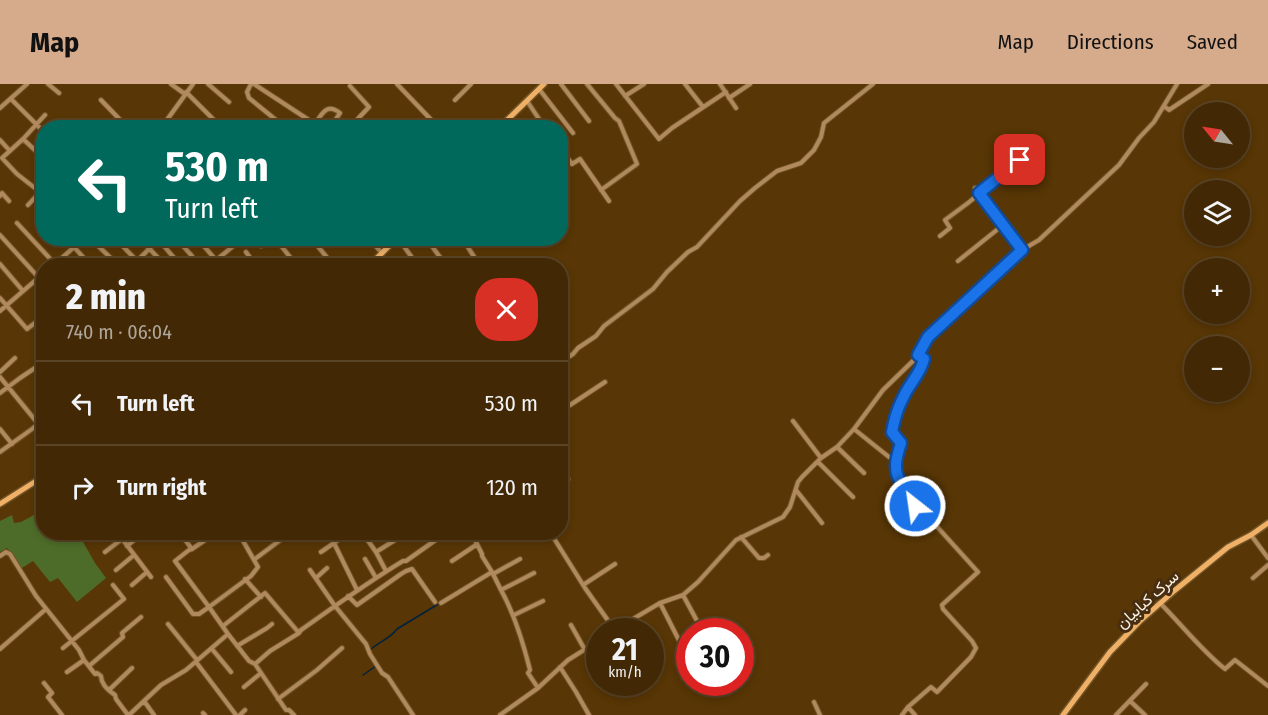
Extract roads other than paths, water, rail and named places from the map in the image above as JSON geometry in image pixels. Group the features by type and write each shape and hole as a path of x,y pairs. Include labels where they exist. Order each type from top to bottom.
{"street":[{"path":"0,108 27,84"},
{"path":"48,84 59,93"},
{"path":"171,84 186,93 214,120"},
{"path":"166,120 193,84"},
{"path":"208,84 229,102"},
{"path":"276,120 249,98 247,92 252,84 305,120"},
{"path":"397,84 431,120"},
{"path":"455,100 471,84"},
{"path":"534,84 563,120"},
{"path":"507,120 544,84"},
{"path":"561,84 589,121"},
{"path":"587,84 619,121 637,164 602,190"},
{"path":"616,84 659,139 726,92"},
{"path":"625,96 644,84"},
{"path":"685,84 703,107"},
{"path":"720,84 736,108"},
{"path":"730,99 750,84"},
{"path":"568,357 596,336 604,326 653,290 667,272 688,252 697,247 755,188 777,171 801,163 814,150 821,137 824,123 873,84"},
{"path":"634,618 660,603 683,595 736,540 783,517 790,507 798,482 802,477 854,429 883,390 918,355 928,337 1022,250 1039,240 1119,165 1154,122 1177,84"},
{"path":"1164,106 1169,110 1208,84"},
{"path":"350,86 369,107 357,120"},
{"path":"11,99 36,125 2,158 17,174 36,188"},
{"path":"101,100 120,120"},
{"path":"526,101 539,120"},
{"path":"318,120 324,111 331,108 340,113 336,119 338,120"},
{"path":"40,120 45,115"},
{"path":"568,127 573,133"},
{"path":"23,139 36,151"},
{"path":"0,140 10,151"},
{"path":"940,236 950,228 945,220 1035,148"},
{"path":"568,159 572,164 580,159 609,201"},
{"path":"975,188 1022,250"},
{"path":"0,196 2,193 9,201"},
{"path":"28,205 36,198"},
{"path":"17,223 36,245"},
{"path":"958,261 1003,225"},
{"path":"0,235 36,275"},
{"path":"37,246 48,258"},
{"path":"98,246 111,258"},
{"path":"121,246 130,258"},
{"path":"147,246 158,258"},
{"path":"141,258 153,246"},
{"path":"165,246 175,258"},
{"path":"183,246 192,256"},
{"path":"204,246 214,258"},
{"path":"216,258 231,246"},
{"path":"281,246 291,258"},
{"path":"318,246 327,258"},
{"path":"375,246 382,254"},
{"path":"378,258 390,246"},
{"path":"62,258 74,248 84,258"},
{"path":"246,252 250,258"},
{"path":"0,264 23,291"},
{"path":"0,311 36,280"},
{"path":"0,298 27,329 36,322"},
{"path":"902,715 931,687 937,692 971,657 976,648 942,605 978,572 932,520 915,506 913,497 897,476 895,460 901,443 892,432 895,414 922,367 924,359 918,355"},
{"path":"0,372 15,358"},
{"path":"0,393 36,368"},
{"path":"0,377 36,421"},
{"path":"568,406 605,382"},
{"path":"793,421 819,460 853,497"},
{"path":"0,452 36,425"},
{"path":"0,429 12,444"},
{"path":"854,429 889,457"},
{"path":"837,447 864,473"},
{"path":"0,504 36,481"},
{"path":"796,490 822,523"},
{"name":"سرک کبابیان","path":"1063,715 1110,652 1160,603 1228,547 1251,536 1268,523"},
{"path":"1251,536 1268,558"},
{"path":"741,537 759,558 768,555"},
{"path":"105,552 121,540"},
{"path":"123,540 151,578"},
{"path":"127,546 134,540"},
{"path":"185,540 192,549"},
{"path":"205,540 175,561 237,646 249,661 255,664 286,710 294,715"},
{"path":"166,576 194,614 199,614 251,576 258,567 243,540"},
{"path":"255,559 280,540"},
{"path":"321,552 338,540"},
{"path":"376,552 395,540"},
{"path":"255,664 348,596 436,540"},
{"path":"475,540 514,615 530,670 528,673 538,688"},
{"path":"555,540 605,618"},
{"path":"368,541 386,572"},
{"path":"334,543 357,590"},
{"path":"452,561 477,545"},
{"path":"0,556 6,552 10,554 36,596 84,657 88,666 100,676 129,715 161,685 186,670 228,634"},
{"path":"116,570 134,555"},
{"path":"365,559 376,578"},
{"path":"441,603 520,559"},
{"path":"583,585 615,564"},
{"path":"1253,579 1268,565"},
{"path":"316,578 327,568"},
{"path":"348,596 357,605 401,574 412,569 435,602"},
{"path":"310,570 366,644 382,673 388,677 413,715"},
{"path":"132,585 147,572"},
{"path":"501,590 534,573"},
{"path":"245,579 261,597"},
{"path":"63,648 124,599 113,585"},
{"path":"224,626 265,593 299,633"},
{"path":"683,595 695,618"},
{"path":"514,615 543,601"},
{"path":"660,603 676,634"},
{"path":"1160,603 1208,656 1225,669 1235,660 1268,686"},
{"path":"0,649 46,609"},
{"path":"88,666 123,637 122,633 141,616"},
{"path":"168,624 238,715 245,710"},
{"path":"237,646 272,624"},
{"path":"500,715 538,688 567,660 585,650 571,625"},
{"path":"278,699 342,648"},
{"path":"212,649 231,672"},
{"path":"67,672 84,660"},
{"path":"560,667 589,715"},
{"path":"109,690 132,668"},
{"path":"244,687 261,673"},
{"path":"44,682 52,693 48,697 62,715"},
{"path":"1116,715 1146,684"},
{"path":"144,701 154,715"},
{"path":"1130,701 1145,715"},
{"path":"814,702 820,715"},
{"path":"908,707 915,715"},
{"path":"282,715 286,710"}],"waterway":[{"path":"370,650 397,629 440,603"},
{"path":"363,675 376,666"}]}
